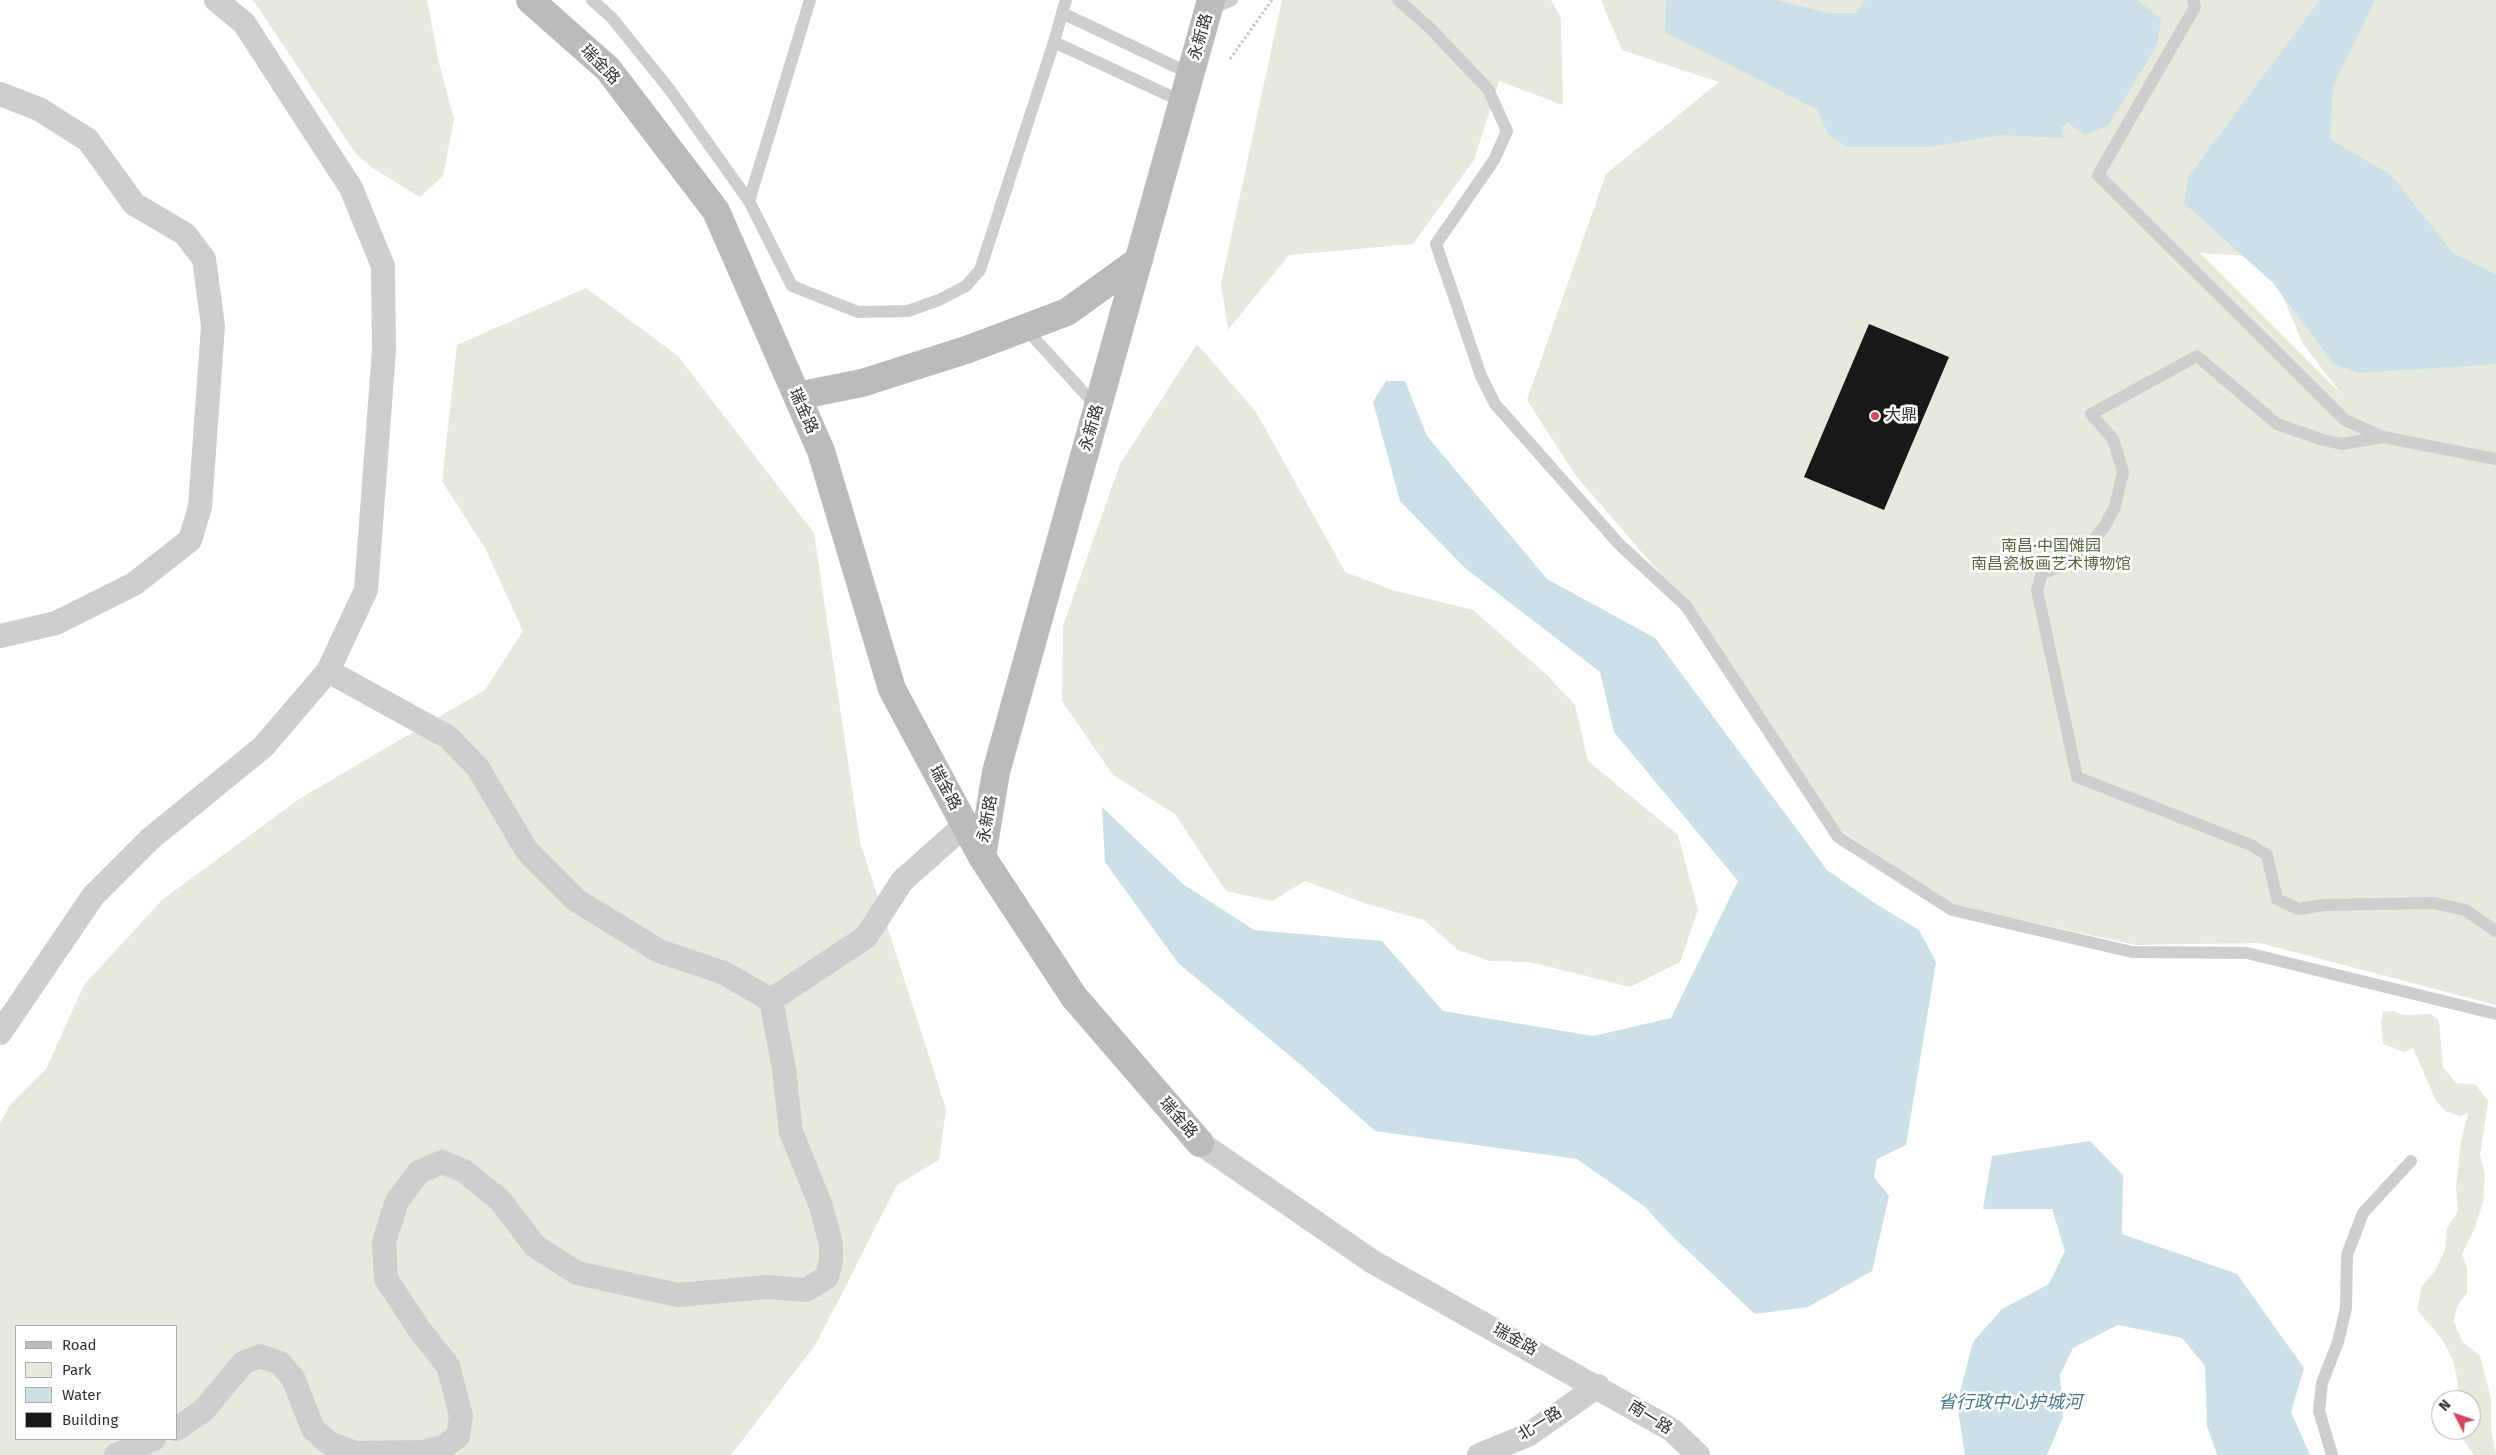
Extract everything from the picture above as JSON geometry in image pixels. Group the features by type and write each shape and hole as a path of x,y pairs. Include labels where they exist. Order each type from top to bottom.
{"street":[{"path":"0,1033 93,896 150,839 262,747 328,671 366,590 384,350 384,266 351,188 244,23 216,0"},
{"name":"瑞金路","path":"530,0 608,69 716,211 821,451 892,689 982,857 1074,997 1200,1143 1374,1262 1598,1386"},
{"name":"永新路","path":"982,857 996,772 1191,74 1217,3"},
{"path":"0,94 39,109 88,140 134,204 185,234 204,259 213,326 200,507 190,540 126,588 56,623 0,636"},
{"path":"797,396 862,383 966,350 1067,312 1139,260"},
{"path":"328,671 448,737 478,768 527,852 576,900 659,951 724,974 771,1000"},
{"path":"771,1000 866,937 902,881 965,825"},
{"path":"178,1428 203,1411 243,1363 260,1356 280,1364 293,1378 313,1429 329,1443 355,1453 423,1452 444,1447 458,1436 461,1415 448,1366 419,1329 386,1279 384,1242 397,1202 419,1172 442,1162 464,1171 500,1200 535,1246 577,1273 678,1296 767,1287 806,1290 827,1278 831,1261 831,1244 821,1206 791,1132 784,1069 771,1000"},
{"name":"北一路","path":"1479,1455 1528,1435 1598,1386"},
{"name":"南一路","path":"1598,1386 1672,1430 1698,1455"},
{"path":"116,1455 152,1440"}],"lane":[{"path":"592,0 612,18 670,90 749,201 792,286 858,312 908,311 939,300 966,286 980,270 1066,0"},
{"path":"749,201 810,0"},
{"path":"1398,0 1428,26 1488,89 1507,131 1494,160 1436,244 1481,376 1495,404 1619,544 1686,606 1838,837 1952,910 2132,952 2247,953 2496,1014"},
{"path":"2193,0 2195,7 2098,175 2344,420 2384,437 2496,459"},
{"path":"1062,13 1191,74"},
{"path":"1054,42 1183,102"},
{"path":"1025,328 1098,408"},
{"path":"2384,437 2342,444 2323,440 2276,424 2197,356 2091,414 2113,439 2123,472 2115,507 2104,527 2091,543 2063,566 2042,573 2037,590 2077,778 2251,845 2267,855 2277,899 2298,909 2324,904 2434,903 2465,910 2496,931"},
{"path":"2332,1455 2323,1431 2319,1411 2322,1383 2338,1342 2346,1308 2347,1256 2363,1213 2411,1161"}],"path":[{"path":"1230,59 1272,0"}],"green space":[{"path":"253,0 427,0 439,63 454,119 443,176 420,197 374,169 356,154"},
{"path":"1282,0 1551,0 1561,18 1563,105 1499,81 1474,160 1413,244 1289,255 1228,330 1221,284"},
{"name":"南昌·中国傩园 南昌瓷板画艺术博物馆","path":"1601,0 2496,0 2496,1005 2260,943 2136,945 1952,905 1837,828 1709,630 1576,476 1527,400 1606,174 1719,82 1622,50","holes":["2200,253 2266,257 2303,344 2343,396"]},
{"path":"586,288 678,356 814,533 860,842 946,1109 939,1160 897,1185 816,1344 731,1455 0,1455 0,1123 10,1105 46,1069 84,985 162,900 299,799 485,690 523,631 485,548 442,481 457,345"},
{"path":"1197,344 1256,412 1345,572 1392,590 1473,610 1547,675 1575,705 1588,761 1678,835 1698,910 1680,962 1630,987 1530,962 1490,961 1458,950 1424,920 1367,904 1305,881 1272,901 1226,891 1175,814 1113,775 1062,701 1063,626 1120,464"},
{"path":"2394,1011 2403,1015 2431,1014 2439,1021 2443,1067 2456,1083 2476,1085 2488,1101 2480,1155 2485,1174 2483,1202 2475,1227 2462,1254 2467,1268 2467,1293 2458,1305 2453,1321 2463,1342 2480,1356 2491,1399 2491,1429 2496,1455 2474,1455 2463,1440 2481,1440 2481,1390 2458,1390 2453,1360 2441,1338 2417,1310 2422,1286 2435,1271 2445,1250 2447,1228 2458,1211 2456,1186 2461,1142 2468,1113 2460,1116 2445,1111 2436,1101 2413,1048 2404,1052 2383,1044 2381,1022 2383,1012"}],"water":[{"path":"1666,0 1776,0 1827,13 1855,13 1866,0 2137,0 2161,19 2157,45 2108,126 2085,135 2068,123 2061,127 2063,138 1999,135 1929,147 1847,147 1828,134 1818,110 1665,32"},
{"path":"2320,0 2375,0 2333,87 2330,139 2391,175 2453,253 2496,275 2496,364 2358,373 2334,364 2273,283 2184,203 2188,177"},
{"path":"1386,381 1405,381 1427,436 1547,579 1655,638 1827,870 1876,904 1919,930 1936,962 1906,1145 1877,1159 1874,1177 1889,1196 1872,1271 1808,1307 1755,1314 1670,1234 1645,1207 1577,1159 1375,1131 1301,1065 1178,963 1105,862 1102,807 1183,884 1254,930 1382,941 1443,1011 1593,1036 1671,1018 1738,881 1614,732 1600,672 1465,568 1400,501 1373,402"},
{"name":"省行政中心护城河","path":"2090,1141 2123,1175 2122,1234 2237,1274 2304,1368 2291,1412 2310,1455 2217,1455 2207,1426 2205,1366 2182,1338 2118,1325 2073,1348 2060,1375 2063,1417 2047,1455 1965,1455 1957,1404 1973,1342 2002,1309 2049,1284 2065,1251 2052,1209 1983,1209 1992,1156"}],"building":[{"path":"1869,324 1949,357 1884,510 1804,477"}],"place":[{"name":"大鼎","path":"1875,416"}]}
